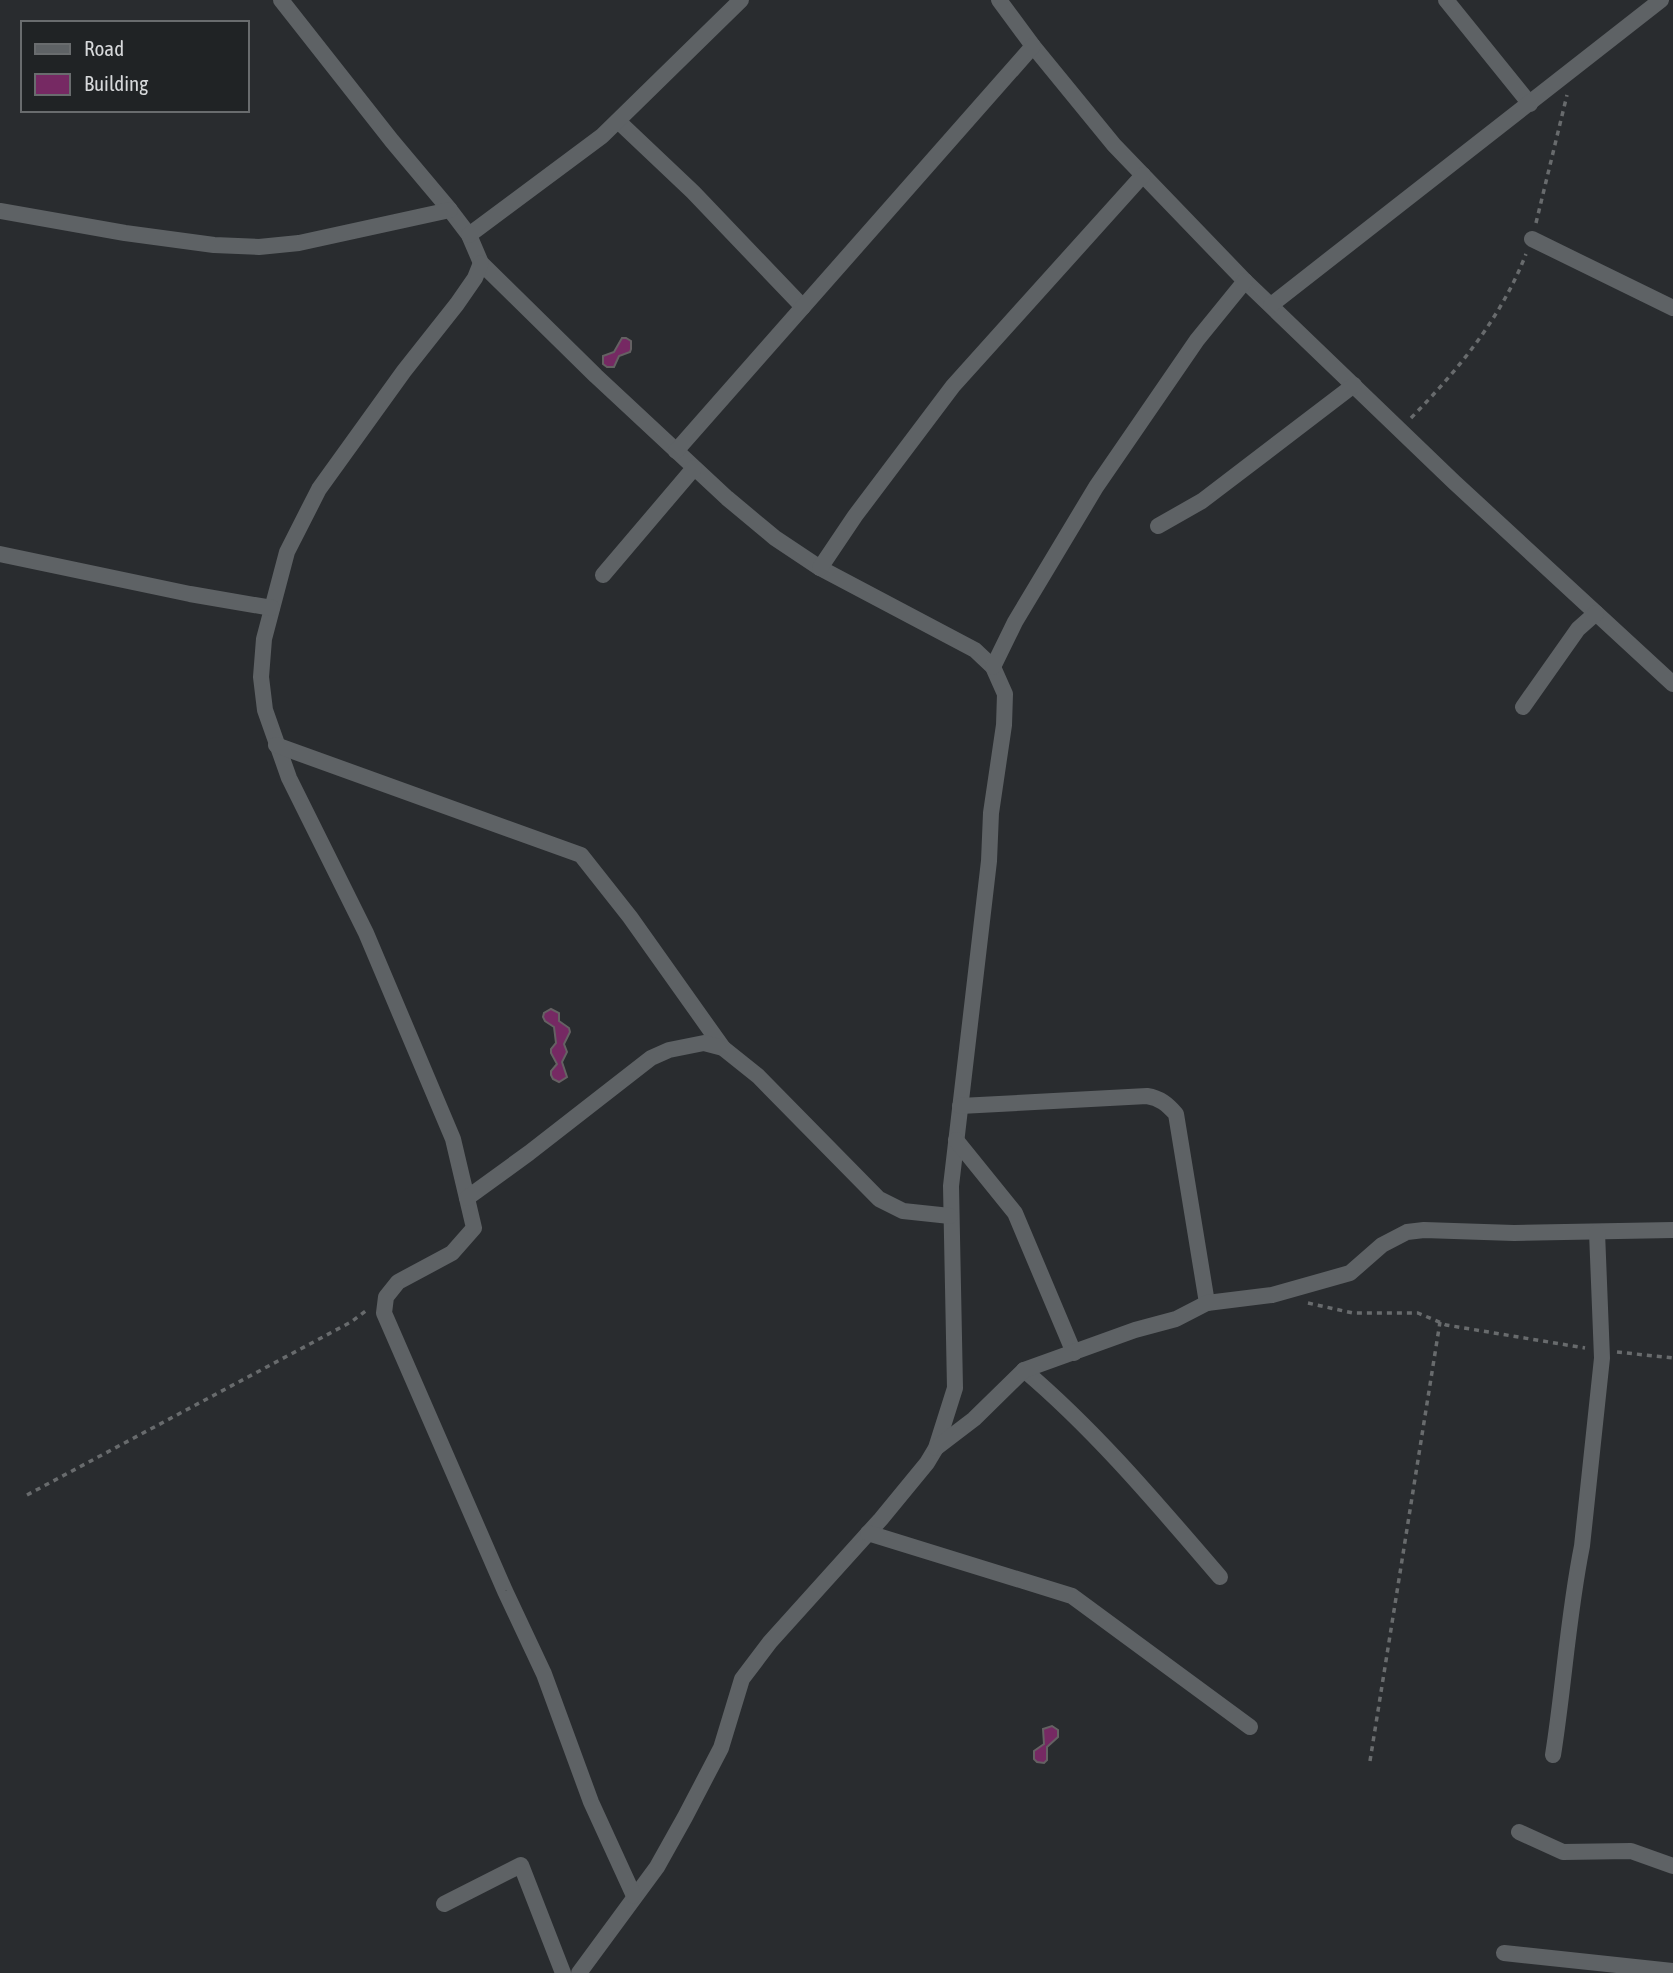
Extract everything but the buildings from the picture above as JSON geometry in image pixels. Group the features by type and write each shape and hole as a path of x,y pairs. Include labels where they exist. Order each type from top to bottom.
{"street":[{"path":"281,0 450,210 469,235 481,263 596,376 694,468 775,538 820,568 975,650 993,667 1005,694 1004,725 991,813 989,861 956,1140 950,1216 955,1388 936,1448 927,1463 869,1533 770,1642 742,1679 721,1748 703,1786 657,1867 579,1973"},
{"path":"469,235 574,158 618,121 741,0"},
{"path":"999,0 1114,145 1245,281 1400,430 1673,684"},
{"path":"1446,0 1530,104"},
{"path":"1271,305 1661,0"},
{"path":"676,450 1033,46"},
{"path":"618,121 693,192 803,307"},
{"path":"820,568 855,516 953,386 1143,175"},
{"path":"0,211 163,239 259,247 299,243 450,210"},
{"path":"1532,239 1673,309"},
{"path":"481,263 475,278 457,304 404,371 319,489 287,552 264,639 261,677 265,710 289,778 366,933 453,1139 474,1228 452,1253 398,1282 386,1297 384,1313 544,1674 591,1802 635,1896"},
{"path":"993,667 1015,622 1096,487 1197,340 1245,281"},
{"path":"1158,526 1202,501 1354,385"},
{"path":"603,575 694,468"},
{"path":"0,554 190,594 272,608"},
{"path":"1522,707 1578,629 1596,613"},
{"path":"276,745 581,855 630,917 723,1048 758,1076 879,1199 903,1211 950,1216"},
{"path":"467,1198 650,1058 669,1050 704,1043 723,1048"},
{"path":"960,1106 1158,1097 1176,1114 1207,1303"},
{"path":"956,1140 1015,1213 1074,1353"},
{"path":"936,1448 974,1419 1024,1370 1176,1319 1207,1303 1272,1295 1350,1273 1382,1245 1407,1232 1673,1230"},
{"path":"1553,1755 1582,1546 1602,1351 1597,1232"},
{"path":"1024,1370 1061,1401 1126,1467 1220,1577"},
{"path":"869,1533 1072,1596 1250,1727"},
{"path":"1519,1832 1563,1852 1631,1851 1673,1866"},
{"path":"444,1903 521,1865 564,1973"},
{"path":"1504,1953 1673,1971"}],"path":[{"path":"1400,430 1447,381 1475,346 1515,281 1532,239 1573,70"},
{"path":"27,1495 351,1322 386,1297"},
{"path":"1299,1301 1353,1313 1418,1312 1440,1322 1602,1351 1673,1358"},
{"path":"1370,1761 1440,1322"}]}
